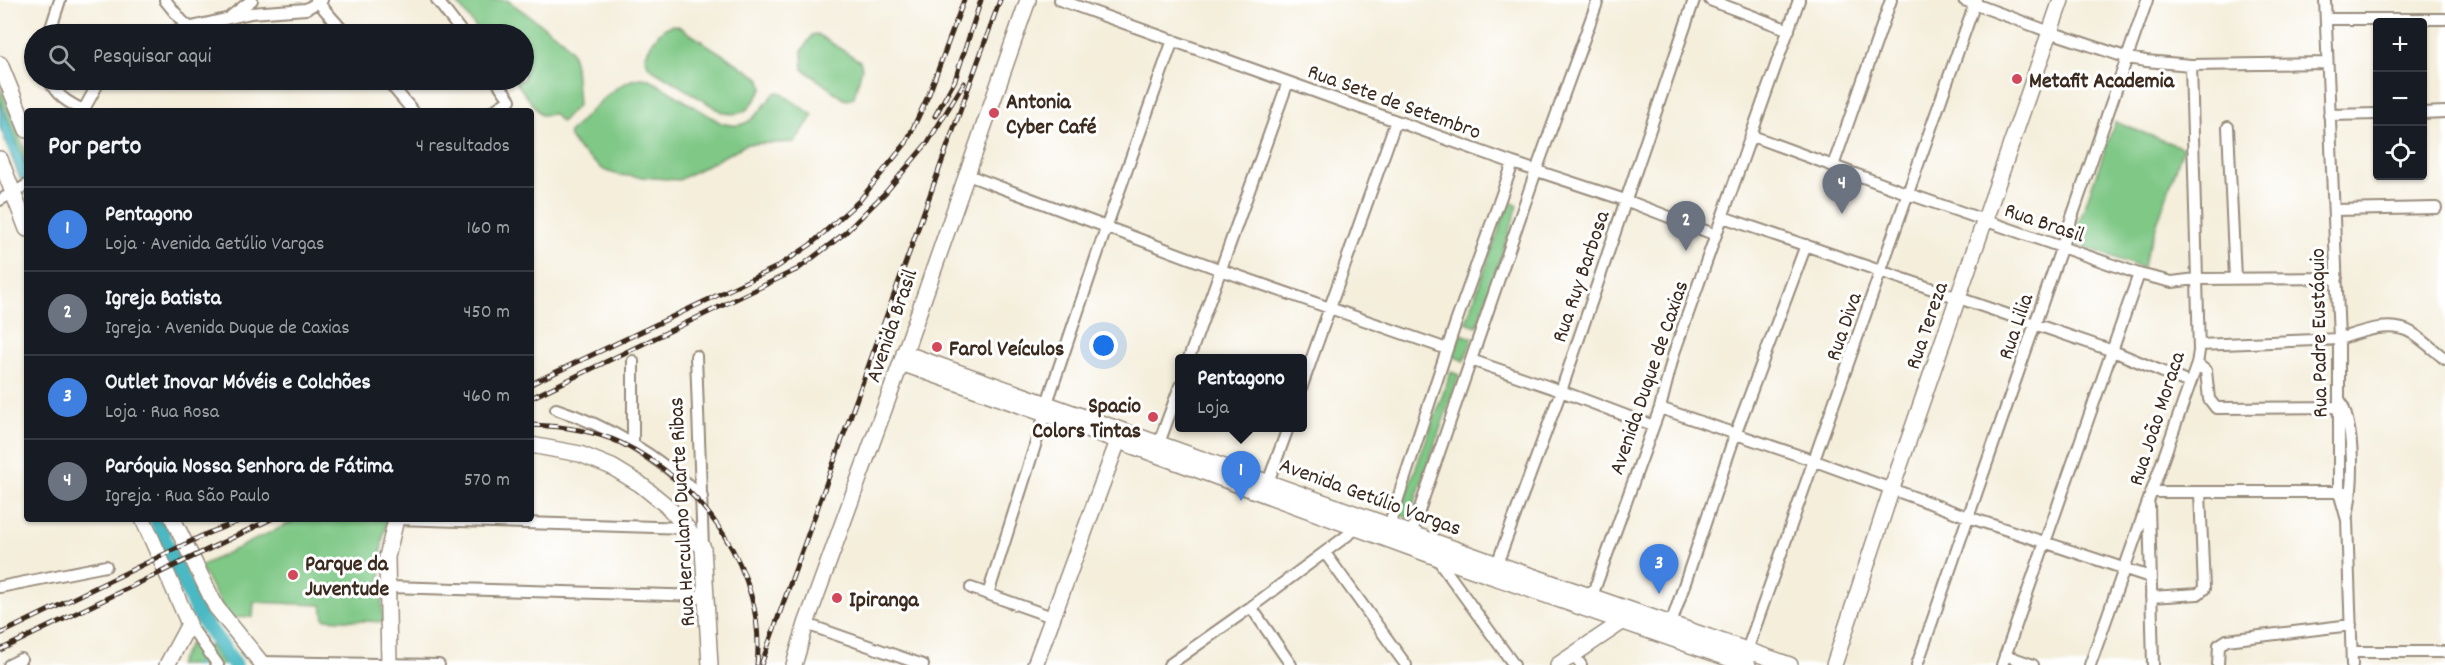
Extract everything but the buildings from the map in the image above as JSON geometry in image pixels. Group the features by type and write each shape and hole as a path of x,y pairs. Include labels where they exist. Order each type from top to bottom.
{"main road":[{"name":"Avenida Brasil","path":"794,665 806,624 1028,0"},
{"name":"Rua Tereza","path":"1834,665 1892,488 2061,0"},
{"path":"0,64 24,123"},
{"path":"0,159 24,220"},
{"name":"Avenida Getúlio Vargas","path":"902,358 1046,408 1159,443 1268,482 1362,523"},
{"name":"Avenida Getúlio Vargas","path":"1046,408 1118,441 1387,532 1497,564 1671,624 1746,660"},
{"path":"1035,665 1120,437 1127,436 1159,443"},
{"path":"534,445 580,453 612,467 640,484 667,506 703,548"},
{"path":"144,522 189,624 167,665"},
{"path":"174,522 216,607 262,663"},
{"path":"389,664 388,549 395,522"},
{"name":"Avenida Getúlio Vargas","path":"1410,539 1436,557 1622,622 1746,660 1790,665"},
{"name":"Rua Herculano Duarte Ribas","path":"703,548 710,665"},
{"path":"1596,613 1596,640"},
{"path":"1558,665 1577,659 1596,640 1622,622"}],"street":[{"path":"52,24 60,0"},
{"path":"165,0 187,24"},
{"path":"230,17 252,0"},
{"path":"437,0 455,24"},
{"name":"Rua Sete de Setembro","path":"1060,0 1513,163 1625,200 1716,235"},
{"path":"1410,539 1536,171 1598,0"},
{"name":"Rua Ruy Barbosa","path":"1497,564 1561,391 1695,0"},
{"path":"1710,0 1789,30"},
{"name":"Avenida Duque de Caxias","path":"1592,596 1660,408 1674,353 1799,0"},
{"path":"1833,166 1891,0"},
{"name":"Rua Lilia","path":"1917,665 2147,0"},
{"name":"Rua Padre Eustáquio","path":"2325,0 2335,210 2339,339 2338,395 2341,407 2339,492 2347,520 2352,665"},
{"path":"212,24 230,17 266,11 306,9 319,1 338,24"},
{"path":"1971,1 2050,32 2146,62 2191,65 2327,63"},
{"name":"Rua Diva","path":"1746,660 1909,194 1971,1"},
{"path":"2326,19 2445,19"},
{"path":"988,594 1046,408 1106,228 1173,40"},
{"name":"Rua João Moraca","path":"2090,665 2196,364 2199,345 2191,65"},
{"path":"1190,354 1288,82"},
{"path":"54,90 64,100 78,108"},
{"path":"85,108 95,90"},
{"path":"395,90 410,108"},
{"path":"498,108 510,100 502,90"},
{"path":"2427,113 2445,112"},
{"path":"2329,115 2373,114"},
{"path":"1307,372 1396,121"},
{"path":"2228,127 2235,278"},
{"name":"Rua Brasil","path":"1752,136 1909,194 2139,274 2172,282 2235,278 2337,278"},
{"path":"1387,532 1447,349 1513,163"},
{"path":"965,174 1221,270 1447,349"},
{"path":"2335,210 2436,208"},
{"path":"1723,217 2113,351 2189,383"},
{"path":"1671,624 1735,435 1806,245"},
{"path":"2032,665 2003,660 2139,274"},
{"path":"2199,345 2339,339 2388,327 2403,328 2412,333 2445,359"},
{"name":"Rua Herculano Duarte Ribas","path":"696,356 703,548"},
{"path":"1472,360 1653,426"},
{"path":"633,361 633,443"},
{"path":"2196,364 2206,371 2209,399 2216,408 2341,407 2350,438 2351,492 2347,520"},
{"path":"1159,443 1175,397"},
{"path":"1660,408 1892,488 1968,517 2150,577"},
{"path":"556,409 597,425 633,443 681,477 702,497"},
{"path":"1268,482 1287,432"},
{"path":"2153,665 2150,495 2351,492"},
{"path":"2151,597 2198,594 2204,589 2200,493"},
{"path":"493,522 687,528"},
{"path":"1169,665 1325,553 1362,523"},
{"path":"1325,553 1406,665"},
{"path":"1436,557 1514,665"},
{"path":"0,587 106,566"},
{"path":"388,587 705,596"},
{"path":"971,588 1052,617"},
{"path":"1592,596 1596,613"},
{"path":"1251,607 1291,665"},
{"path":"189,624 218,665"},
{"path":"806,624 923,665"},
{"path":"2218,665 2219,645 2226,640 2351,625"},
{"path":"2352,652 2445,652"},
{"path":"9,665 21,659"},
{"path":"262,663 439,665"}],"green space":[{"path":"455,0 507,0 563,40 572,52 578,105 561,122 554,114 541,115 522,90 534,90 534,24 473,24"},
{"path":"673,25 761,79 763,88 747,109 737,114 722,112 649,67 645,57 650,47 659,33"},
{"path":"817,34 860,61 862,68 854,97 844,99 803,69 802,51 812,35"},
{"path":"640,78 649,79 721,123 740,125 747,122 775,93 779,92 813,115 795,142 747,144 679,180 618,175 604,170 578,149 568,134 620,85"},
{"path":"0,87 24,148 24,161 0,100"},
{"path":"2115,122 2183,148 2142,268 2072,242"},
{"path":"1509,201 1518,206 1477,326 1466,322"},
{"path":"1460,334 1473,338 1464,361 1453,356"},
{"path":"1451,372 1459,375 1409,519 1399,514"},
{"name":"Parque da Juventude","path":"292,522 387,522 381,557 383,622 324,619 322,605 254,602 253,617 229,618 200,566"},
{"path":"190,643 199,654 210,645 225,665 178,665"}],"water":[{"path":"0,100 24,161 24,188 0,127"},
{"path":"151,522 165,522 173,544 162,549"}],"waterway":[{"path":"158,522 167,547 199,615 235,665"}],"railway":[{"path":"534,383 777,267 810,245 860,200 906,143 929,94 964,0"},
{"path":"935,116 955,80 981,0"},
{"path":"761,665 1000,0"},
{"path":"534,397 798,269 845,233 886,192 928,142 964,83"},
{"path":"534,425 577,430 621,443 651,460 678,481 702,506 723,534 740,564 751,597 757,630 757,665"},
{"path":"0,634 206,534 236,522"},
{"path":"0,650 265,522"}],"place":[{"name":"Metafit Academia","path":"2017,79"},
{"name":"Antonia Cyber Café","path":"994,113"},
{"name":"Paróquia Nossa Senhora de Fátima","path":"1842,214"},
{"name":"Igreja Batista","path":"1686,251"},
{"name":"Farol Veículos","path":"937,347"},
{"name":"Spacio Colors Tintas","path":"1153,417"},
{"name":"Pentagono","path":"1241,501"},
{"name":"Parque da Juventude","path":"293,575"},
{"name":"Outlet Inovar Móvéis e Colchões","path":"1659,594"},
{"name":"Ipiranga","path":"837,598"}]}
